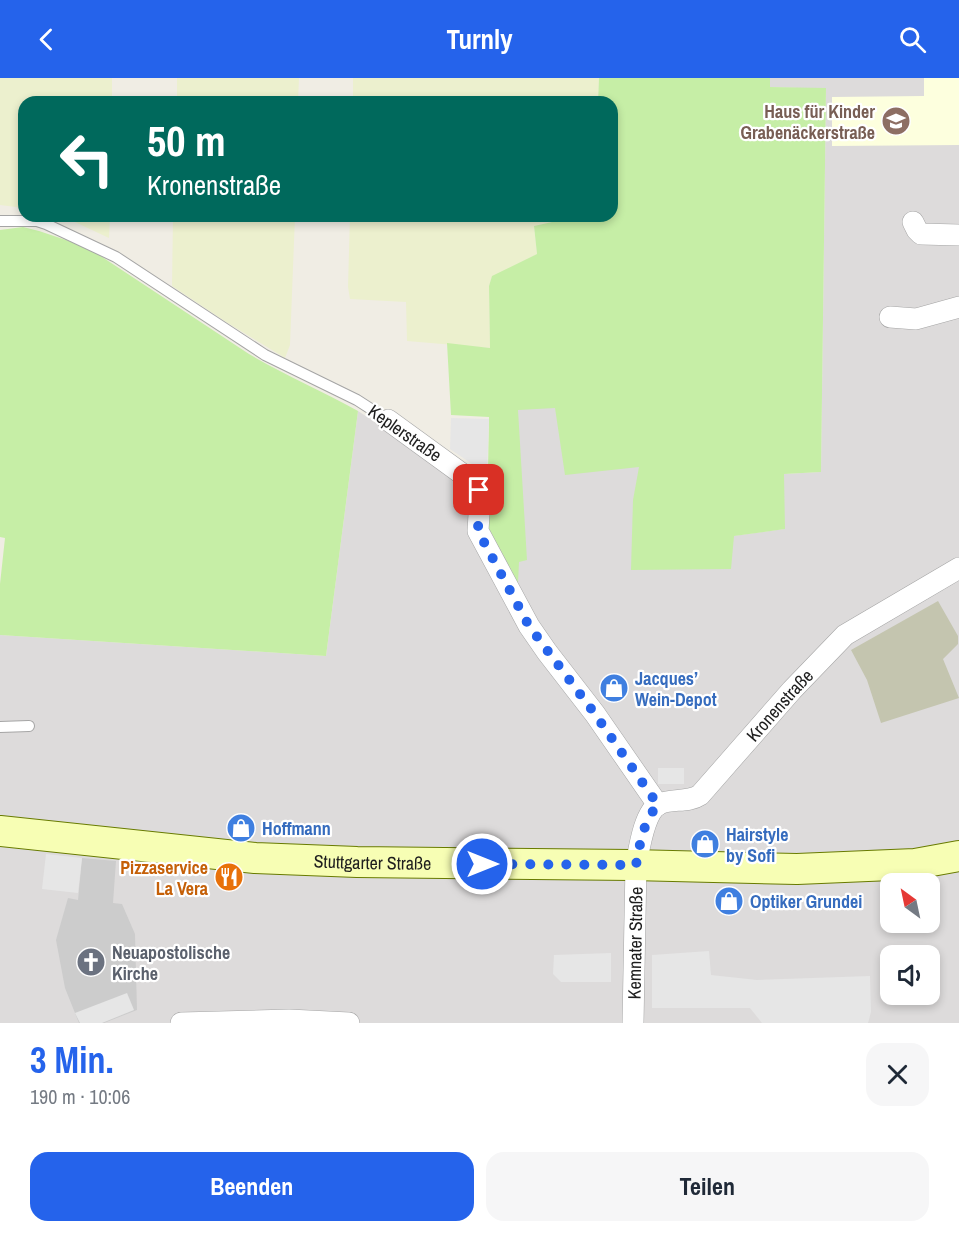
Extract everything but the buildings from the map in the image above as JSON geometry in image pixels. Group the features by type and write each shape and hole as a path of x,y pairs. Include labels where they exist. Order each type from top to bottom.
{"main road":[{"name":"Stuttgarter Straße","path":"0,831 265,859 357,862 796,869 915,864 959,856"}],"street":[{"path":"913,222 921,234 959,235"},
{"path":"890,317 916,319 959,307"},
{"name":"Keplerstraße","path":"388,420 476,483 480,498 478,531 529,626 602,723 658,805"},
{"name":"Kronenstraße","path":"658,805 688,800 700,795 792,690 845,635 959,568"},
{"path":"636,865 639,845 648,817 658,805"},
{"name":"Kemnater Straße","path":"633,1023 636,865"},
{"path":"181,1023 290,1020 349,1023"}],"lane":[{"name":"Keplerstraße","path":"0,221 18,221"},
{"name":"Keplerstraße","path":"40,222 116,257 265,355 357,400 388,420"},
{"path":"0,727 29,726"}],"shaded area":[{"path":"0,78 112,78 112,96 18,96 18,207 0,205"},
{"path":"177,78 299,78 298,96 177,96"},
{"path":"353,78 599,78 598,96 353,96"},
{"path":"770,78 959,78 959,1023 0,1023 0,635 326,656 358,411 439,464 469,487 520,491 515,408 556,405 641,465 733,536 784,529 784,474 821,472 826,89 770,87"},
{"name":"Haus für Kinder Grabenäckerstraße","path":"924,78 959,78 959,145 832,146 832,97 924,96"},
{"path":"75,222 110,222 109,238"},
{"path":"173,222 295,222 290,345 285,358 172,286"},
{"path":"350,222 552,222 534,226 537,254 492,277 489,286 490,348 407,341 406,302 350,299 348,287"},
{"path":"451,418 489,419 487,474 450,449"},
{"path":"938,601 958,636 958,644 943,659 959,698 881,723 867,680 851,650"},
{"path":"658,768 684,768 684,784 658,784"},
{"path":"46,854 82,858 78,893 42,889"},
{"path":"82,858 116,861 113,903 122,904 135,934 137,1010 104,1023 79,1023 65,988 56,940 68,898 78,900"},
{"path":"709,951 711,975 757,980 870,976 871,1012 868,1023 762,1023 750,1008 652,1008 652,955"},
{"path":"611,953 611,982 561,982 553,974 554,955"},
{"path":"127,993 134,1010 102,1023 80,1023 75,1013"}],"green space":[{"path":"599,78 770,78 770,87 826,88 821,472 784,474 785,529 734,536 731,569 631,570 633,500 639,467 565,475 555,408 518,410 527,560 519,562 518,583 487,525 489,417 451,415 447,343 490,348 489,286 492,276 537,254 534,226 552,222 618,222 618,96 598,96"},
{"path":"23,227 87,247 249,354 358,411 326,656 0,635 0,584 5,538 0,537 0,230"}],"place":[{"name":"Haus für Kinder Grabenäckerstraße","path":"896,121"},
{"name":"Jacques’ Wein-Depot","path":"614,688"},
{"name":"Hoffmann","path":"241,828"},
{"name":"Hairstyle by Sofi","path":"705,844"},
{"name":"Pizzaservice La Vera","path":"229,877"},
{"name":"Optiker Grundei","path":"729,901"},
{"name":"Neuapostolische Kirche","path":"91,962"}],"route":[{"path":"479,490 478,531 529,626 595,714 658,805 648,817 639,845 636,865 482,864"}]}
